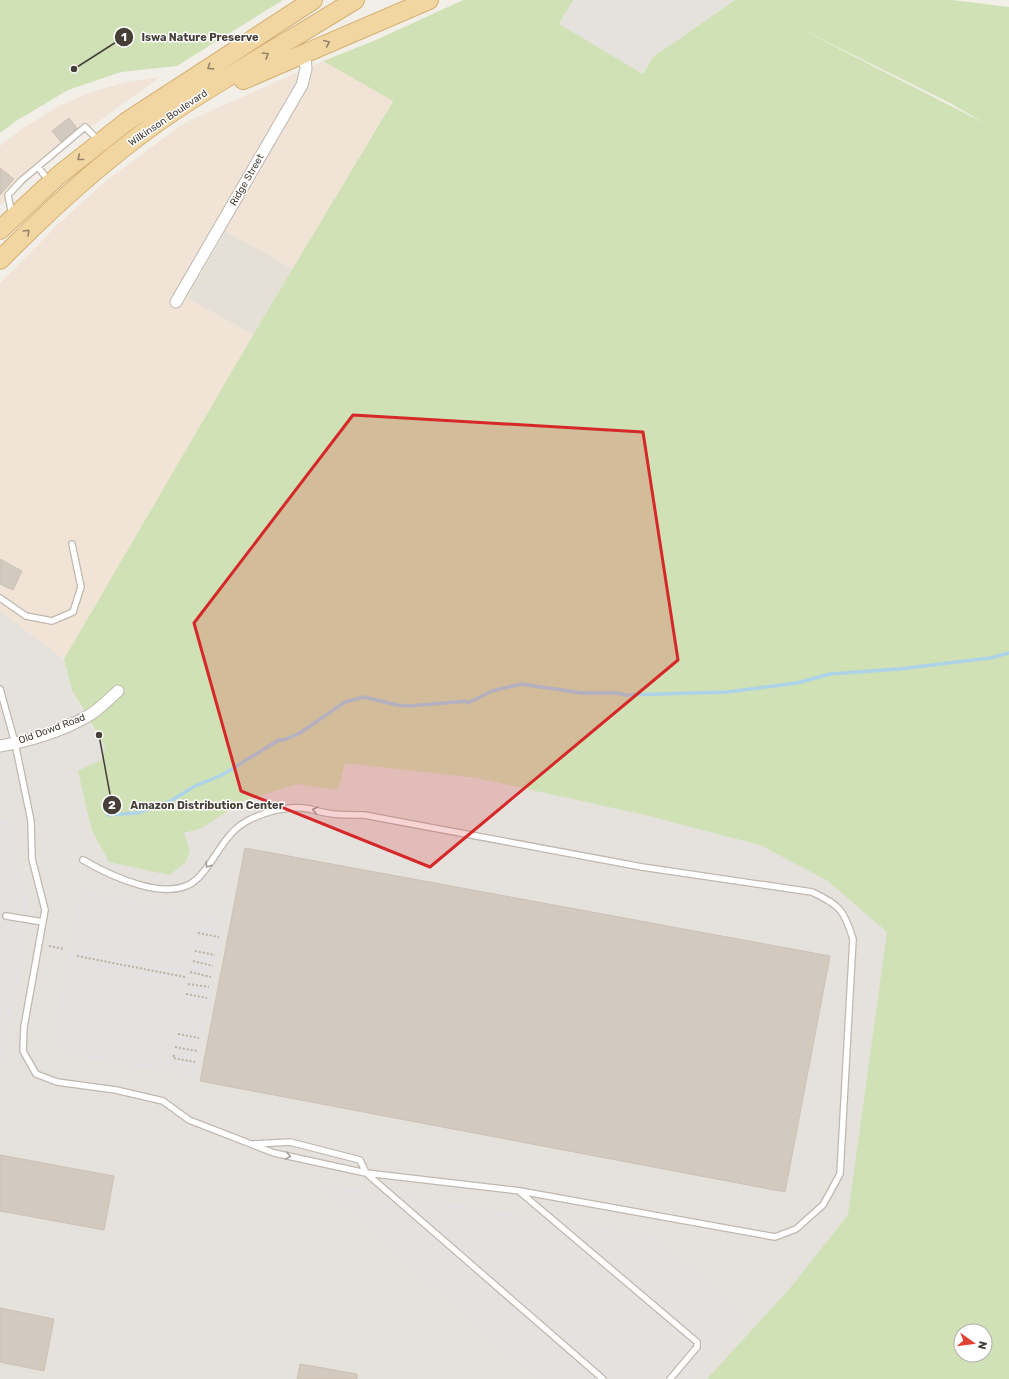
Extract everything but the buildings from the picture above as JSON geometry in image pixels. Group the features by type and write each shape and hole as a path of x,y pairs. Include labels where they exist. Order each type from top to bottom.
{"main road":[{"name":"Wilkinson Boulevard","path":"6,224 50,183 126,122 313,0"},
{"name":"Wilkinson Boulevard","path":"0,260 72,190 106,162 176,110 355,0"},
{"path":"176,110 429,0"}],"street":[{"name":"Ridge Street","path":"176,302 302,85 306,69 305,53"},
{"name":"Old Dowd Road","path":"0,746 55,731 88,716 118,691"}],"lane":[{"path":"6,224 8,195 22,180 85,127 100,142"},
{"path":"38,167 50,183"},
{"path":"0,598 26,616 52,621 73,612 81,587 72,544"},
{"path":"0,690 15,743 31,820 32,859 45,910 24,1028 23,1051 36,1074 57,1082 116,1090 163,1100 189,1120 274,1153 366,1173 520,1191 775,1237 796,1229 823,1205 840,1174 853,939 846,916 833,901 812,892 642,867 364,815 333,814 308,809 286,807 255,817 232,833 219,847 196,880 183,886 167,889 140,885 117,879 83,860"},
{"path":"6,916 43,922"},
{"path":"251,1144 290,1142 360,1160 366,1173 603,1379"},
{"path":"520,1191 697,1342 697,1348 670,1379"}],"path":[{"path":"208,935 209,930"},
{"path":"198,932 219,937"},
{"path":"49,946 64,949"},
{"path":"195,951 215,956"},
{"path":"77,956 185,977"},
{"path":"193,961 213,966"},
{"path":"190,972 211,977"},
{"path":"188,984 209,988"},
{"path":"186,994 207,998"},
{"path":"178,1034 199,1038"},
{"path":"175,1047 197,1051"},
{"path":"174,1055 173,1058 195,1062"}],"highlighted area":[{"path":"353,415 643,432 678,660 430,867 241,791 194,623"}],"shaded area":[{"path":"573,0 735,0 653,57 643,74 558,24"},
{"path":"323,61 393,100 293,269 225,231 187,298 253,335 64,659 0,611 0,283 59,223 107,180 184,123"},
{"path":"160,77 73,140 0,206 0,146 22,129 57,107 89,93 123,83"},
{"path":"226,230 293,269 253,335 187,298"},
{"path":"0,611 64,659 72,690 93,728 135,794 537,665 897,927 955,1323 953,1323 953,1363 961,1363 963,1379 0,1379"},
{"path":"0,819 14,823 16,862 29,905 23,962 0,1073"},
{"path":"80,890 225,919 194,1077 72,1056 53,1041"},
{"path":"317,1182 656,1236 744,1318 692,1379 535,1379"}],"green space":[{"path":"0,0 283,0 177,66 121,72 68,90 16,121 0,133"},
{"path":"463,0 573,0 559,24 643,74 653,57 735,0 952,0 1009,7 1009,1379 707,1379 791,1287 848,1215 887,932 828,881 760,845 645,815 477,778 345,763 338,790 297,784 243,801 202,828 184,833 190,851 185,863 169,875 109,862 92,831 78,771 101,760 105,747 72,690 64,659 253,335 393,101 323,61 376,40","holes":["793,25 950,103 984,123"]}],"waterway":[{"path":"108,815 137,813 169,802 195,786 222,775 279,740 284,740 300,733 345,702 364,697 397,705 410,706 466,701 468,703 492,691 521,684 582,693 617,693 625,695 727,692 797,683 830,674 899,669 990,658 1009,653"}],"place":[{"name":"Iswa Nature Preserve","path":"74,69"},
{"name":"Amazon Distribution Center","path":"99,735"}]}
